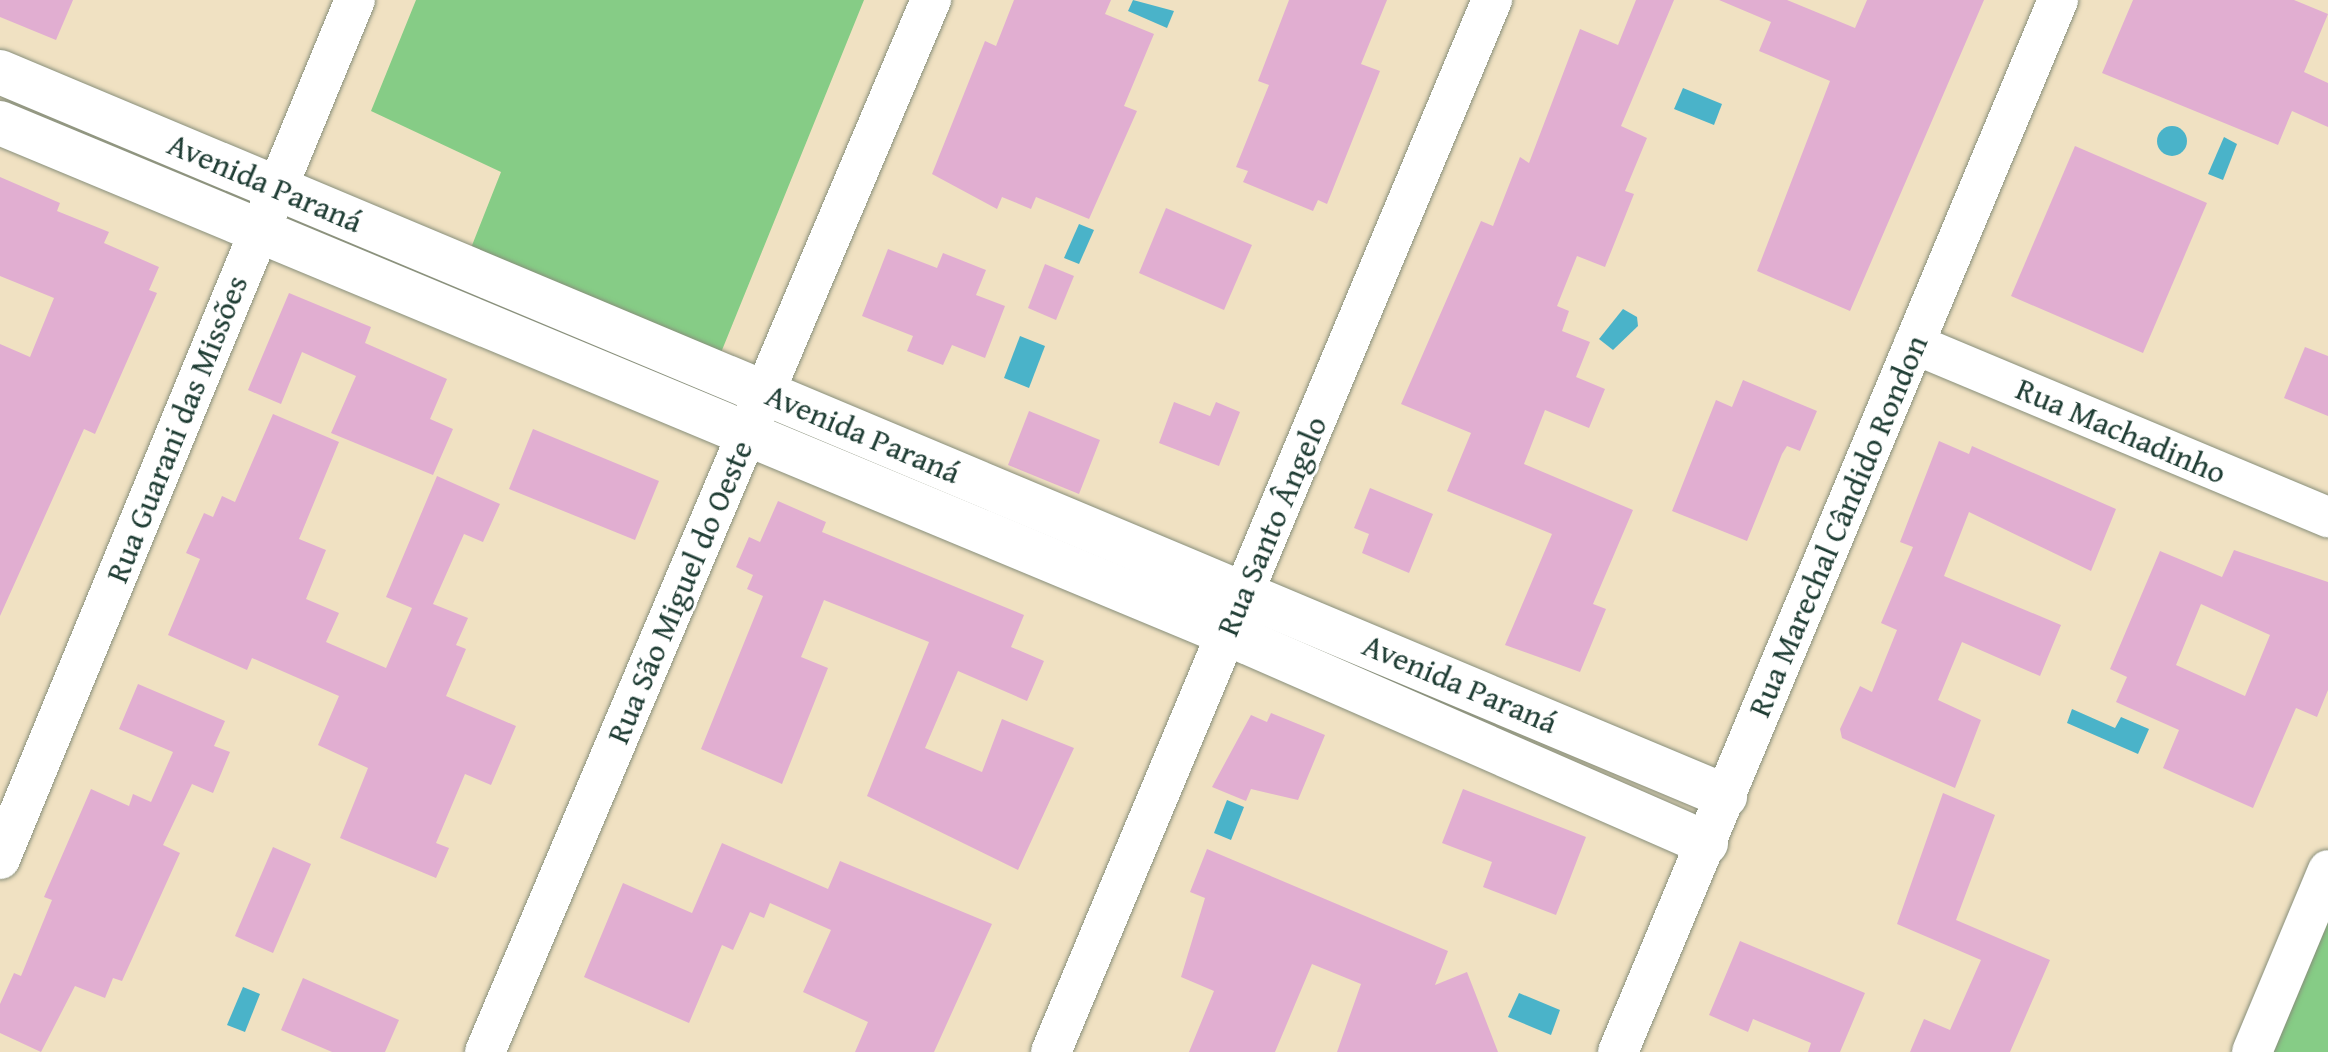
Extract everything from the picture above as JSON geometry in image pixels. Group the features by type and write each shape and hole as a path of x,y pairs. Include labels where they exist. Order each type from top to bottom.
{"street":[{"name":"Rua Guarani das Missões","path":"0,859 355,0"},
{"name":"Rua São Miguel do Oeste","path":"485,1052 931,0"},
{"name":"Rua Santo Ângelo","path":"1051,1052 1492,0"},
{"name":"Rua Marechal Cândido Rondon","path":"1620,1051 2058,0"},
{"name":"Avenida Paraná","path":"0,72 1725,796"},
{"name":"Avenida Paraná","path":"0,123 1226,633 1706,843"},
{"name":"Rua Machadinho","path":"1914,344 2328,517"},
{"path":"2252,1052 2328,870"}],"green space":[{"path":"416,0 864,0 718,360 469,253 501,172 371,111"},
{"path":"2328,894 2328,1052 2261,1052"}],"water":[{"path":"1133,0 1174,11 1167,28 1128,11"},
{"path":"1683,88 1722,104 1714,125 1674,109"},
{"path":"2172,126 2183,130 2187,141 2183,152 2172,156 2161,152 2157,141 2161,130"},
{"path":"2224,137 2237,144 2223,180 2208,174"},
{"path":"1079,224 1094,230 1079,264 1064,258"},
{"path":"1623,309 1637,317 1638,326 1613,350 1599,339"},
{"path":"1020,336 1045,346 1029,388 1004,378"},
{"path":"2072,709 2115,728 2121,717 2149,729 2138,754 2067,723"},
{"path":"1227,800 1244,807 1231,840 1214,833"},
{"path":"243,987 260,994 245,1032 227,1025"},
{"path":"1519,993 1560,1010 1551,1035 1508,1017"}],"building":[{"path":"0,0 73,0 56,40 0,17"},
{"path":"1014,0 1111,0 1105,14 1154,34 1124,106 1137,111 1089,219 1036,197 1031,209 1002,197 997,209 932,174 985,41 996,46"},
{"path":"1289,0 1387,0 1361,64 1380,71 1327,204 1318,200 1313,211 1243,182 1248,171 1236,167 1269,85 1258,81"},
{"path":"1636,0 1674,0 1621,126 1647,138 1625,191 1634,194 1605,267 1577,256 1557,306 1569,311 1562,331 1590,342 1576,377 1605,389 1589,428 1545,410 1524,464 1633,510 1593,604 1606,609 1580,672 1505,645 1552,534 1447,491 1471,433 1401,404 1481,221 1493,226 1520,157 1529,163 1580,29 1618,45"},
{"path":"1719,0 1787,0 1855,28 1867,0 1984,0 1850,311 1757,271 1830,81 1759,51 1771,22"},
{"path":"2133,0 2294,0 2328,14 2304,72 2328,83 2328,127 2292,111 2278,145 2102,73"},
{"path":"2075,146 2207,203 2143,353 2011,296"},
{"path":"0,177 60,203 57,211 109,232 104,243 159,267 149,290 157,293 95,434 84,429 0,616 0,344 30,357 54,298 0,276"},
{"path":"1166,208 1252,245 1224,310 1139,273"},
{"path":"888,249 937,268 943,253 986,270 976,295 1005,306 985,358 952,345 943,365 907,351 913,336 862,316"},
{"path":"1045,264 1074,276 1056,320 1028,308"},
{"path":"289,293 371,327 365,343 447,379 430,419 453,429 433,475 331,433 356,376 302,352 281,404 248,390"},
{"path":"2305,347 2328,356 2328,416 2284,398"},
{"path":"1743,380 1817,411 1800,451 1787,446 1782,454 1747,541 1672,511 1716,400 1732,407"},
{"path":"1174,402 1210,416 1216,402 1240,412 1219,466 1159,443"},
{"path":"1029,411 1100,440 1079,494 1008,465"},
{"path":"273,414 339,442 299,539 326,550 306,599 339,613 326,642 386,668 412,608 386,597 437,476 500,504 483,542 464,534 433,604 468,618 456,645 466,649 446,696 516,726 491,785 465,774 436,843 449,848 436,878 340,838 368,768 318,745 339,696 252,658 247,670 168,635 200,559 186,553 204,513 213,517 222,496 235,502"},
{"path":"533,429 659,481 635,540 509,489"},
{"path":"1939,441 1969,454 1972,446 2116,509 2091,571 1969,512 1944,576 2061,625 2040,676 1962,642 1938,700 1981,720 1955,788 1842,738 1840,729 1860,686 1872,692 1897,630 1881,623 1913,547 1900,542"},
{"path":"1370,488 1433,514 1409,573 1362,553 1369,534 1354,528"},
{"path":"778,501 826,522 822,532 1024,615 1011,647 1044,661 1027,701 958,671 925,748 982,772 1002,719 1074,748 1018,870 867,796 929,642 824,600 801,657 828,668 782,784 701,749 763,596 747,589 753,575 736,567 749,537 760,542"},
{"path":"2234,550 2328,582 2328,690 2317,717 2296,708 2253,808 2163,768 2179,730 2116,702 2127,677 2110,669 2160,551 2222,577","holes":["2201,604 2270,635 2245,696 2176,665"]},
{"path":"138,684 225,721 214,746 230,752 213,793 192,784 163,845 180,853 122,981 113,978 105,998 75,986 41,1052 0,1033 0,1004 14,973 21,976 52,900 44,897 91,789 129,806 133,794 151,802 173,752 119,729"},
{"path":"1271,713 1325,735 1298,800 1251,789 1246,801 1212,787 1251,715 1267,722"},
{"path":"1463,789 1586,837 1556,915 1483,887 1492,862 1442,843"},
{"path":"1943,793 1995,815 1956,920 2050,960 2010,1052 1910,1052 1924,1019 1950,1030 1981,960 1897,924"},
{"path":"722,843 828,889 840,861 992,924 934,1052 855,1052 868,1022 803,992 831,930 770,903 764,918 750,912 733,950 722,945 689,1023 584,977 623,883 692,913"},
{"path":"273,847 311,864 273,953 235,936"},
{"path":"1207,849 1448,951 1435,985 1467,972 1498,1052 1337,1052 1361,984 1312,964 1275,1052 1189,1052 1214,991 1181,977 1205,898 1190,892"},
{"path":"1740,941 1865,993 1840,1052 1808,1052 1811,1043 1753,1019 1748,1032 1709,1015"},
{"path":"303,978 399,1020 385,1052 332,1052 281,1030"}]}
